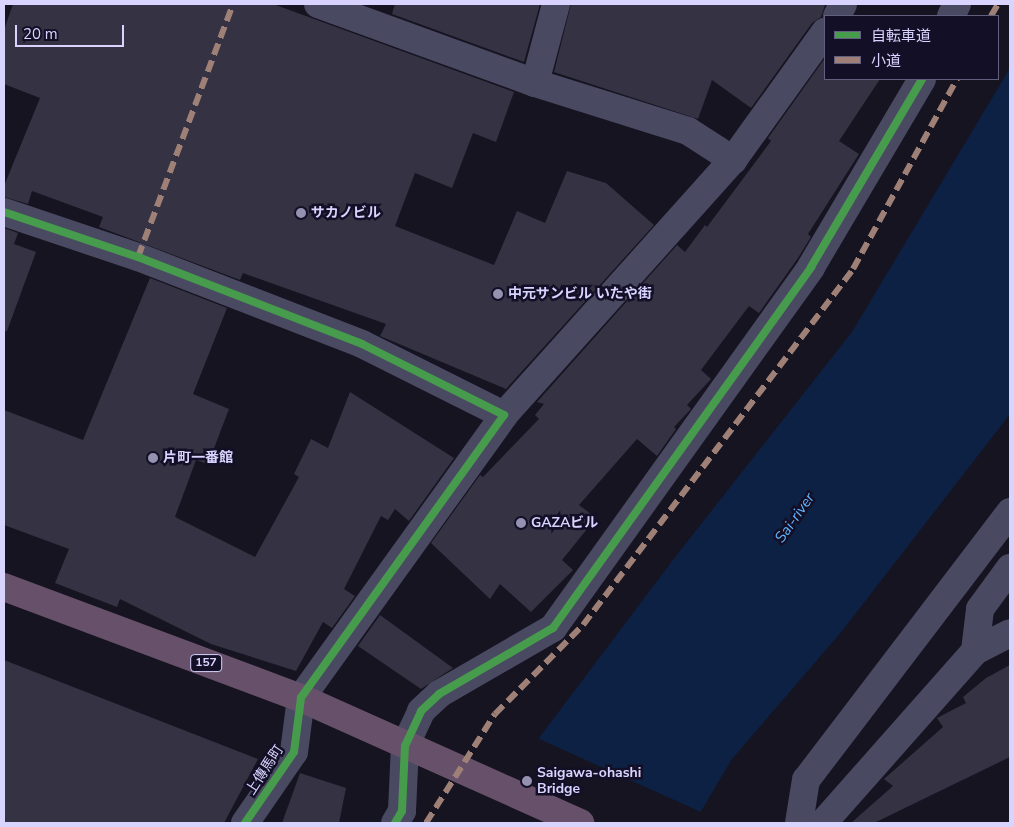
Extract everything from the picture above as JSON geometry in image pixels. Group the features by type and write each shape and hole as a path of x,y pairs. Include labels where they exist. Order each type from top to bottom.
{"highway":[{"name":"157","path":"4,587 301,698 434,760 580,823"}],"street":[{"path":"318,4 536,82 688,131 733,160"},
{"path":"536,82 556,4"},
{"path":"301,698 504,414 733,160 824,33"},
{"path":"395,823 402,811 405,746 421,711 439,694 553,628 811,267 921,80"},
{"path":"4,212 138,258 362,344 504,414"},
{"path":"799,823 806,780 1010,512"},
{"path":"975,651 980,609 1010,568"},
{"path":"822,823 975,651 1010,633"},
{"name":"上傳馬町","path":"245,823 294,752 301,698"}],"water":[{"name":"Sai-river","path":"1010,68 1010,414 842,631 732,759 694,823 475,823 676,556 852,332"}],"pier":[{"path":"537,738 703,813 697,823 473,823"}],"building":[{"path":"13,4 273,4 514,92 496,142 473,133 452,188 415,173 395,226 494,265 517,211 545,223 567,171 606,183 654,225 506,389 380,336 386,324 243,273 240,280 99,227 103,217 32,191 28,204 4,197 4,186 40,98 4,84 4,30"},
{"path":"395,4 540,4 524,62 392,14"},
{"path":"571,4 825,5 821,17 812,23 751,108 712,80 698,119 554,72"},
{"path":"824,59 824,80 879,80 839,141 859,154 808,234 811,237 798,258 759,313 749,306 701,370 711,379 687,405 691,409 674,427 676,429 657,456 637,439 579,505 596,518 562,560 573,570 531,612 500,584 490,599 431,543 480,475 483,477 539,419 535,415 544,404 537,402 677,245 685,252 705,225 707,227 771,141 768,138"},
{"path":"4,228 18,233 14,244 36,252 7,331 4,331"},
{"path":"150,278 227,308 193,394 229,409 208,464 196,460 175,517 255,557 299,477 294,474 311,439 328,448 350,392 454,458 409,521 395,509 388,520 381,516 344,589 355,596 332,628 323,622 296,671 211,644 120,599 117,607 55,583 69,549 4,525 4,410 83,440"},
{"path":"380,615 453,668 421,689 358,646"},
{"path":"4,660 258,759 224,823 4,823"},
{"path":"1010,665 1010,757 874,823 851,823 893,786 884,779 943,727 937,718 966,703 963,697 986,678"},
{"path":"300,773 346,788 339,823 282,823"}],"marked path":[{"path":"138,257 233,4"},
{"path":"992,15 998,4"},
{"path":"426,823 495,714 583,625 853,269 956,80"}],"cycle path":[{"path":"395,823 402,811 405,746 421,711 439,694 553,628 811,267 921,80"},
{"path":"4,212 138,257 362,344 504,415 301,698 294,752 245,823"}],"place":[{"name":"サカノビル","path":"301,213"},
{"name":"中元サンビル いたや街","path":"498,294"},
{"name":"片町一番館","path":"153,458"},
{"name":"GAZAビル","path":"521,523"},
{"name":"Saigawa-ohashi Bridge","path":"527,781"}]}
